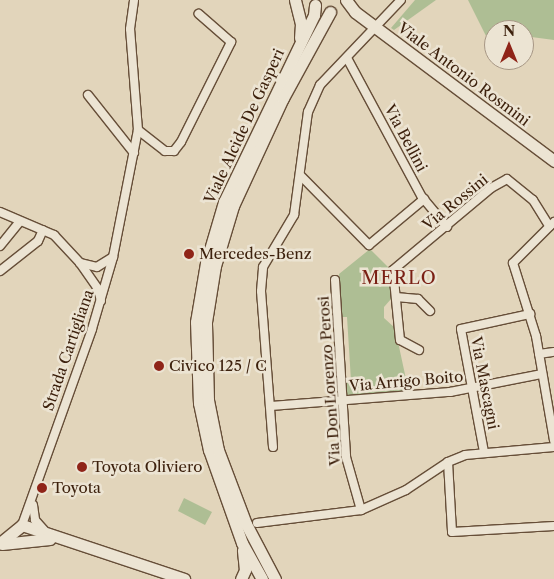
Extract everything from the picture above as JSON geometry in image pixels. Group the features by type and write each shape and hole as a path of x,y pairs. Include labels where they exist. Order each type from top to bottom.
{"main road":[{"path":"295,0 301,24 300,42"},
{"name":"Viale Alcide De Gasperi","path":"275,579 246,524 218,450 208,400 206,322 215,266 233,206 283,98 333,11 345,0"},
{"name":"Viale Antonio Rosmini","path":"345,0 355,12 554,161"},
{"name":"Viale Alcide De Gasperi","path":"262,579 242,543 218,484 199,403 195,356 199,298 215,226 235,174 314,15 314,2 333,11"},
{"name":"Viale Antonio Rosmini","path":"333,11 355,12"},
{"path":"22,524 55,538 184,579"},
{"name":"Strada Cartigliana","path":"0,544 22,524"},
{"path":"0,544 55,538"},
{"path":"241,579 245,562 242,543"}],"street":[{"name":"Strada Cartigliana","path":"22,524 34,498 101,301 113,257 138,130 130,29 134,0"},
{"path":"273,447 261,286 263,267 294,215 301,176 308,112 320,85 401,0"},
{"path":"138,130 165,152 174,151 181,142 231,42 199,14"},
{"name":"Via Bellini","path":"347,58 424,199 447,226"},
{"path":"88,95 134,153"},
{"path":"301,176 369,246 424,199"},
{"name":"Via Rossini","path":"419,350 400,340 393,270 491,188 507,179 533,200 552,224"},
{"path":"0,212 54,235 80,263 101,301"},
{"path":"0,246 20,221"},
{"path":"552,224 513,263 530,314 540,354 554,440"},
{"path":"0,270 38,241 43,230"},
{"path":"92,267 113,257"},
{"path":"80,263 92,267 108,278"},
{"path":"88,275 94,279 108,278"},
{"name":"Via Don Lorenzo Perosi","path":"335,280 346,458 360,510"},
{"path":"396,297 418,299 430,311"},
{"name":"Via Mascagni","path":"484,452 461,329 530,314"},
{"path":"540,354 554,352"},
{"name":"Via Arrigo Boito","path":"271,406 472,388 542,374"},
{"path":"257,523 360,510 406,490 448,462 484,452 554,447"},
{"path":"448,462 452,532 554,526"},
{"path":"34,498 35,520 55,538"}],"green space":[{"path":"415,0 436,0 394,30 391,28"},
{"path":"468,0 554,0 554,40 534,37 534,20 484,20 484,32"},
{"path":"370,249 391,270 391,299 384,307 384,318 395,328 409,393 347,397 345,380 351,381 347,317 342,317 339,274"},
{"path":"184,498 212,512 205,525 178,511"}],"place":[{"name":"Mercedes-Benz","path":"189,254"},
{"name":"Civico 125 / C","path":"159,366"},
{"name":"Toyota Oliviero","path":"82,467"},
{"name":"Toyota","path":"42,488"}],"district":[{"name":"MERLO","path":"399,278"}]}
